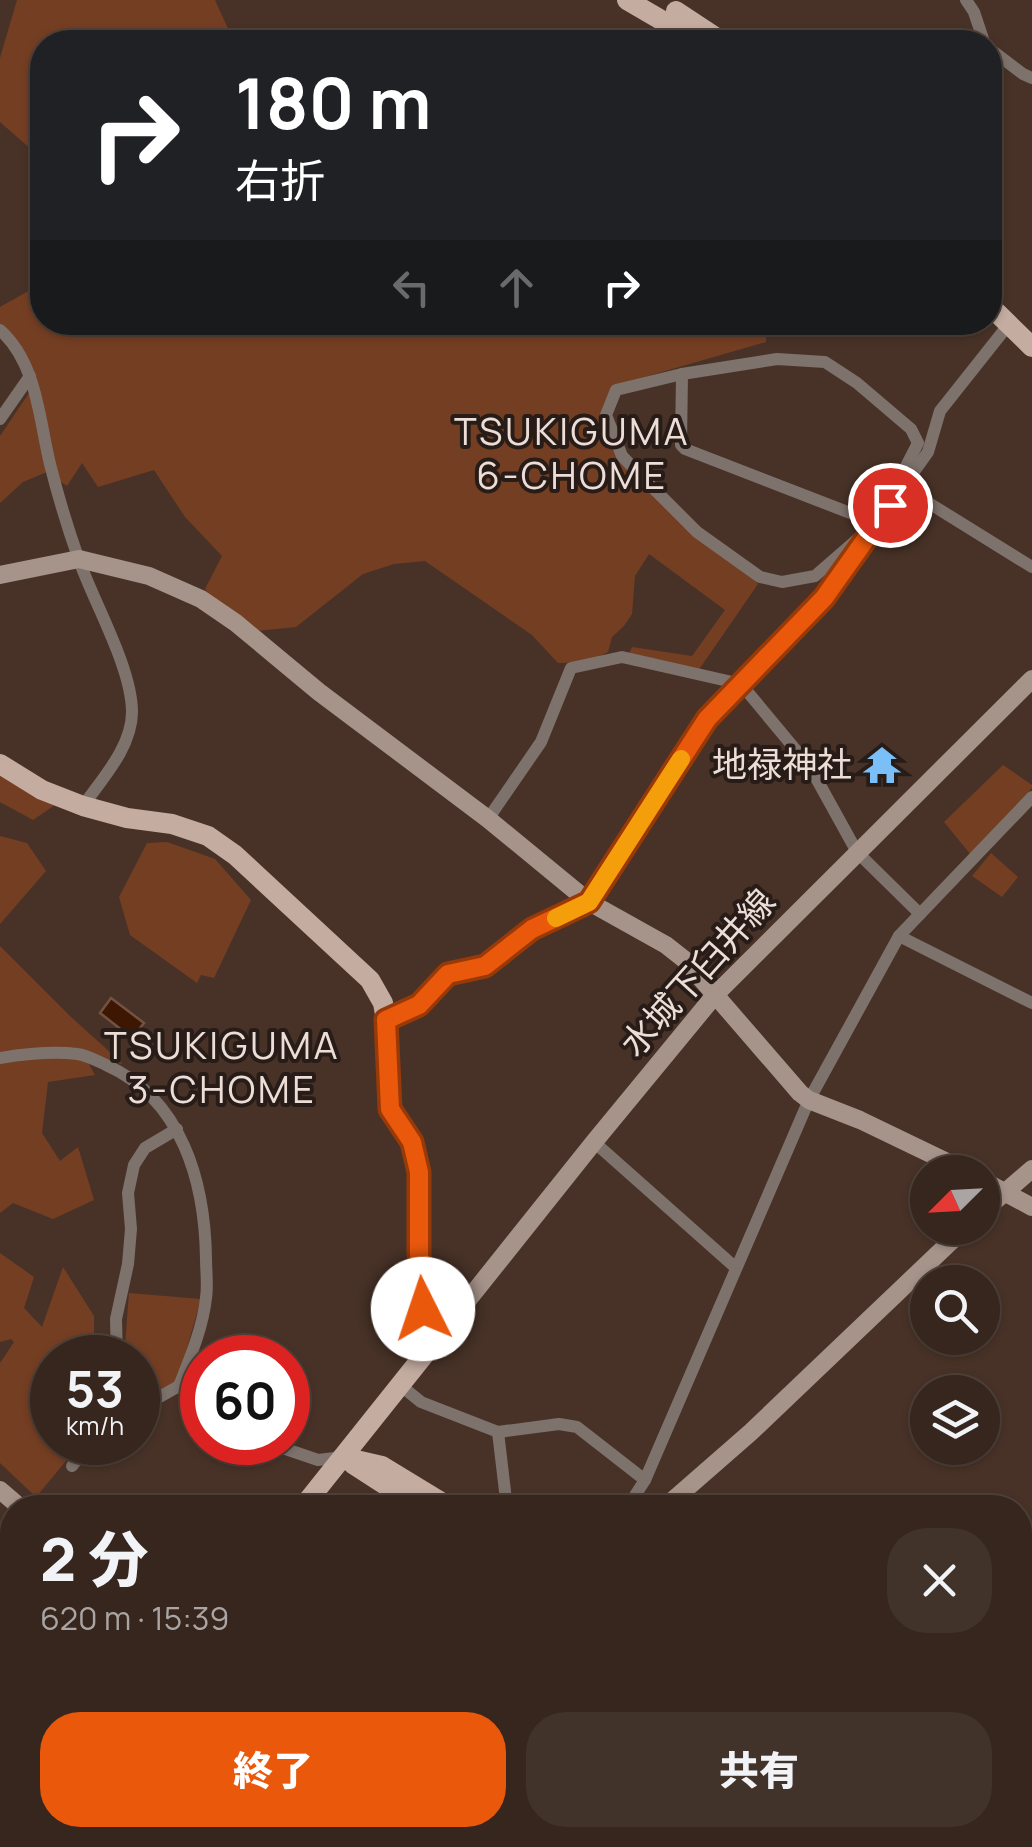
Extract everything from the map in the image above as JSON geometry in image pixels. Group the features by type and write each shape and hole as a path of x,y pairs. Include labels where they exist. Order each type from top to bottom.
{"main road":[{"path":"626,0 681,30"},
{"path":"657,0 704,30"},
{"path":"1002,300 1032,329"},
{"path":"1002,318 1032,347"},
{"path":"0,575 78,559 149,576 201,599 589,902 685,960 809,1100 933,1155"},
{"name":"水城下臼井線","path":"440,1335 715,996 1032,679"},
{"path":"0,764 42,790 83,806 172,824 208,836 235,855 370,980 384,1003 390,1109 412,1142 419,1172 423,1309 440,1335 312,1495"},
{"path":"1000,1196 1032,1169"},
{"path":"1000,1191 1032,1207"},
{"path":"679,1495 948,1245"},
{"path":"343,1457 400,1495"},
{"path":"343,1457 382,1466 430,1495"}],"street":[{"path":"966,0 979,30"},
{"path":"1002,58 1032,78"},
{"path":"1002,332 1008,324"},
{"path":"0,330 14,343 30,376 51,468 78,559 129,684 132,716 122,750 83,806"},
{"path":"386,1020 419,1005 448,974 485,966 532,929 589,902 707,719 824,598 928,452 940,411 999,335"},
{"path":"876,523 816,576 782,582 760,577 697,532 622,456 606,415 616,390 682,374 777,360 825,362 857,383 910,428 918,443 901,476 903,487 1032,566"},
{"path":"682,374 681,445 685,449 876,523"},
{"path":"0,419 30,376"},
{"path":"488,820 541,742 572,668 622,657 741,684 810,768 857,852 920,914"},
{"path":"635,1495 809,1100 899,936 1032,797"},
{"path":"899,936 1032,1003"},
{"path":"0,1058 33,1053 81,1054 126,1074 157,1102 177,1129 194,1167 206,1232 206,1298 179,1386 160,1397"},
{"path":"116,1335 128,1264 128,1193 134,1165 145,1148 177,1129"},
{"path":"594,1142 736,1268"},
{"path":"400,1385 421,1402 498,1432 559,1424 577,1427 645,1480"},
{"path":"498,1432 505,1495"},
{"path":"310,1457 343,1457"}],"shaded area":[{"path":"17,0 215,0 229,30 30,30 30,148 0,122 0,58"},
{"path":"30,290 30,335 766,335 766,342 617,385 604,404 600,427 758,584 698,671 628,656 632,647 692,656 725,610 649,554 635,576 632,614 612,637 608,652 587,662 558,663 532,635 425,561 394,564 363,574 296,627 238,633 205,589 222,556 185,517 154,470 98,487 82,463 67,486 47,472 23,482 0,503 0,436 37,381 0,328 0,307"},
{"path":"1003,765 1032,788 971,855 944,822"},
{"path":"0,770 55,805 33,820 0,802"},
{"path":"0,836 27,843 46,871 0,924"},
{"path":"167,842 215,859 251,900 214,978 201,975 197,983 130,935 119,897 147,843"},
{"path":"991,853 1018,877 1002,897 972,876"},
{"path":"0,946 123,1064 85,1057 95,1075 48,1082 42,1133 60,1161 78,1147 94,1200 53,1219 13,1203 0,1213"},
{"path":"111,998 144,1023 132,1038 100,1013"},
{"path":"0,1253 34,1277 24,1308 42,1327 63,1267 94,1316 94,1335 30,1335 30,1465 63,1465 38,1495 0,1463 0,1363 14,1342 0,1342"},
{"path":"129,1293 201,1299 191,1335 180,1335 177,1383 160,1393 160,1335 126,1335"}],"slow traffic":[{"path":"556,918 589,902 681,759"}],"place":[{"name":"地禄神社","path":"882,765"}],"district":[{"name":"TSUKIGUMA 6-CHOME","path":"572,454"},
{"name":"TSUKIGUMA 3-CHOME","path":"222,1068"}],"route":[{"path":"423,1309 419,1172 412,1142 388,1100 386,1020 419,1005 448,974 485,966 532,929 589,902 707,719 824,598 890,505"}]}
